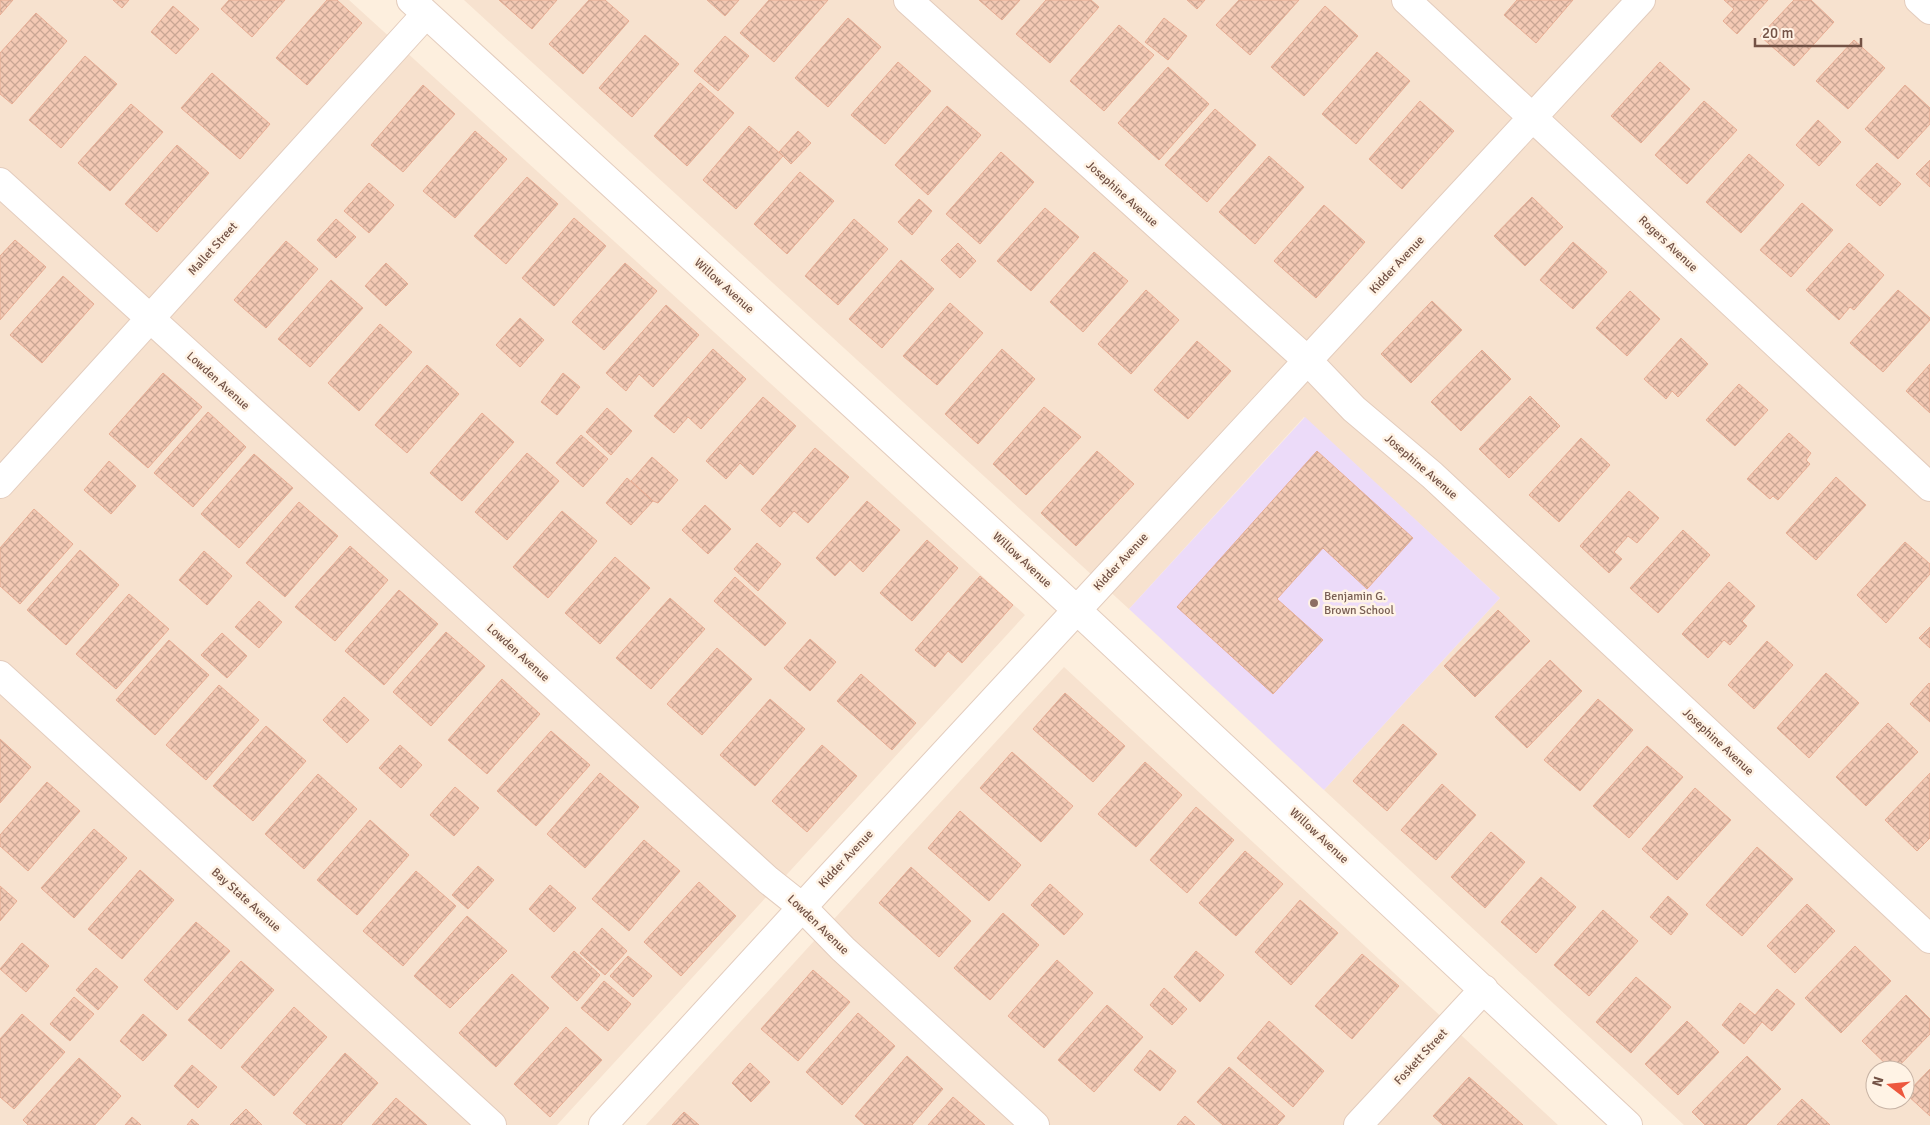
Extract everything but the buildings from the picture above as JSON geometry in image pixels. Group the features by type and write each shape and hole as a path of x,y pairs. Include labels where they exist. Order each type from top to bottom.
{"street":[{"name":"Josephine Avenue","path":"908,0 1308,361 1354,409 1432,475 1930,939"},
{"name":"Rogers Avenue","path":"1406,0 1930,487"},
{"name":"Kidder Avenue","path":"603,1125 802,907 1641,0"},
{"path":"1919,0 1930,10"},
{"name":"Mallet Street","path":"0,484 150,319 419,7"},
{"name":"Willow Avenue","path":"419,7 1076,611 1628,1125"},
{"name":"Lowden Avenue","path":"0,182 746,860 802,907 837,944 1035,1125"},
{"name":"Bay State Avenue","path":"0,676 492,1125"},
{"name":"Foskett Street","path":"1358,1125 1484,989"}],"shaded area":[{"path":"0,0 349,0 1025,615 557,1125 0,1125"},
{"path":"464,0 1930,0 1930,1125 1684,1125 1324,790 1500,598 1304,417 1129,609"},
{"name":"Benjamin G. Brown School","path":"1305,417 1500,598 1324,790 1129,609"},
{"path":"1064,667 1558,1125 646,1125"}],"place":[{"name":"Benjamin G. Brown School","path":"1314,603"}]}
